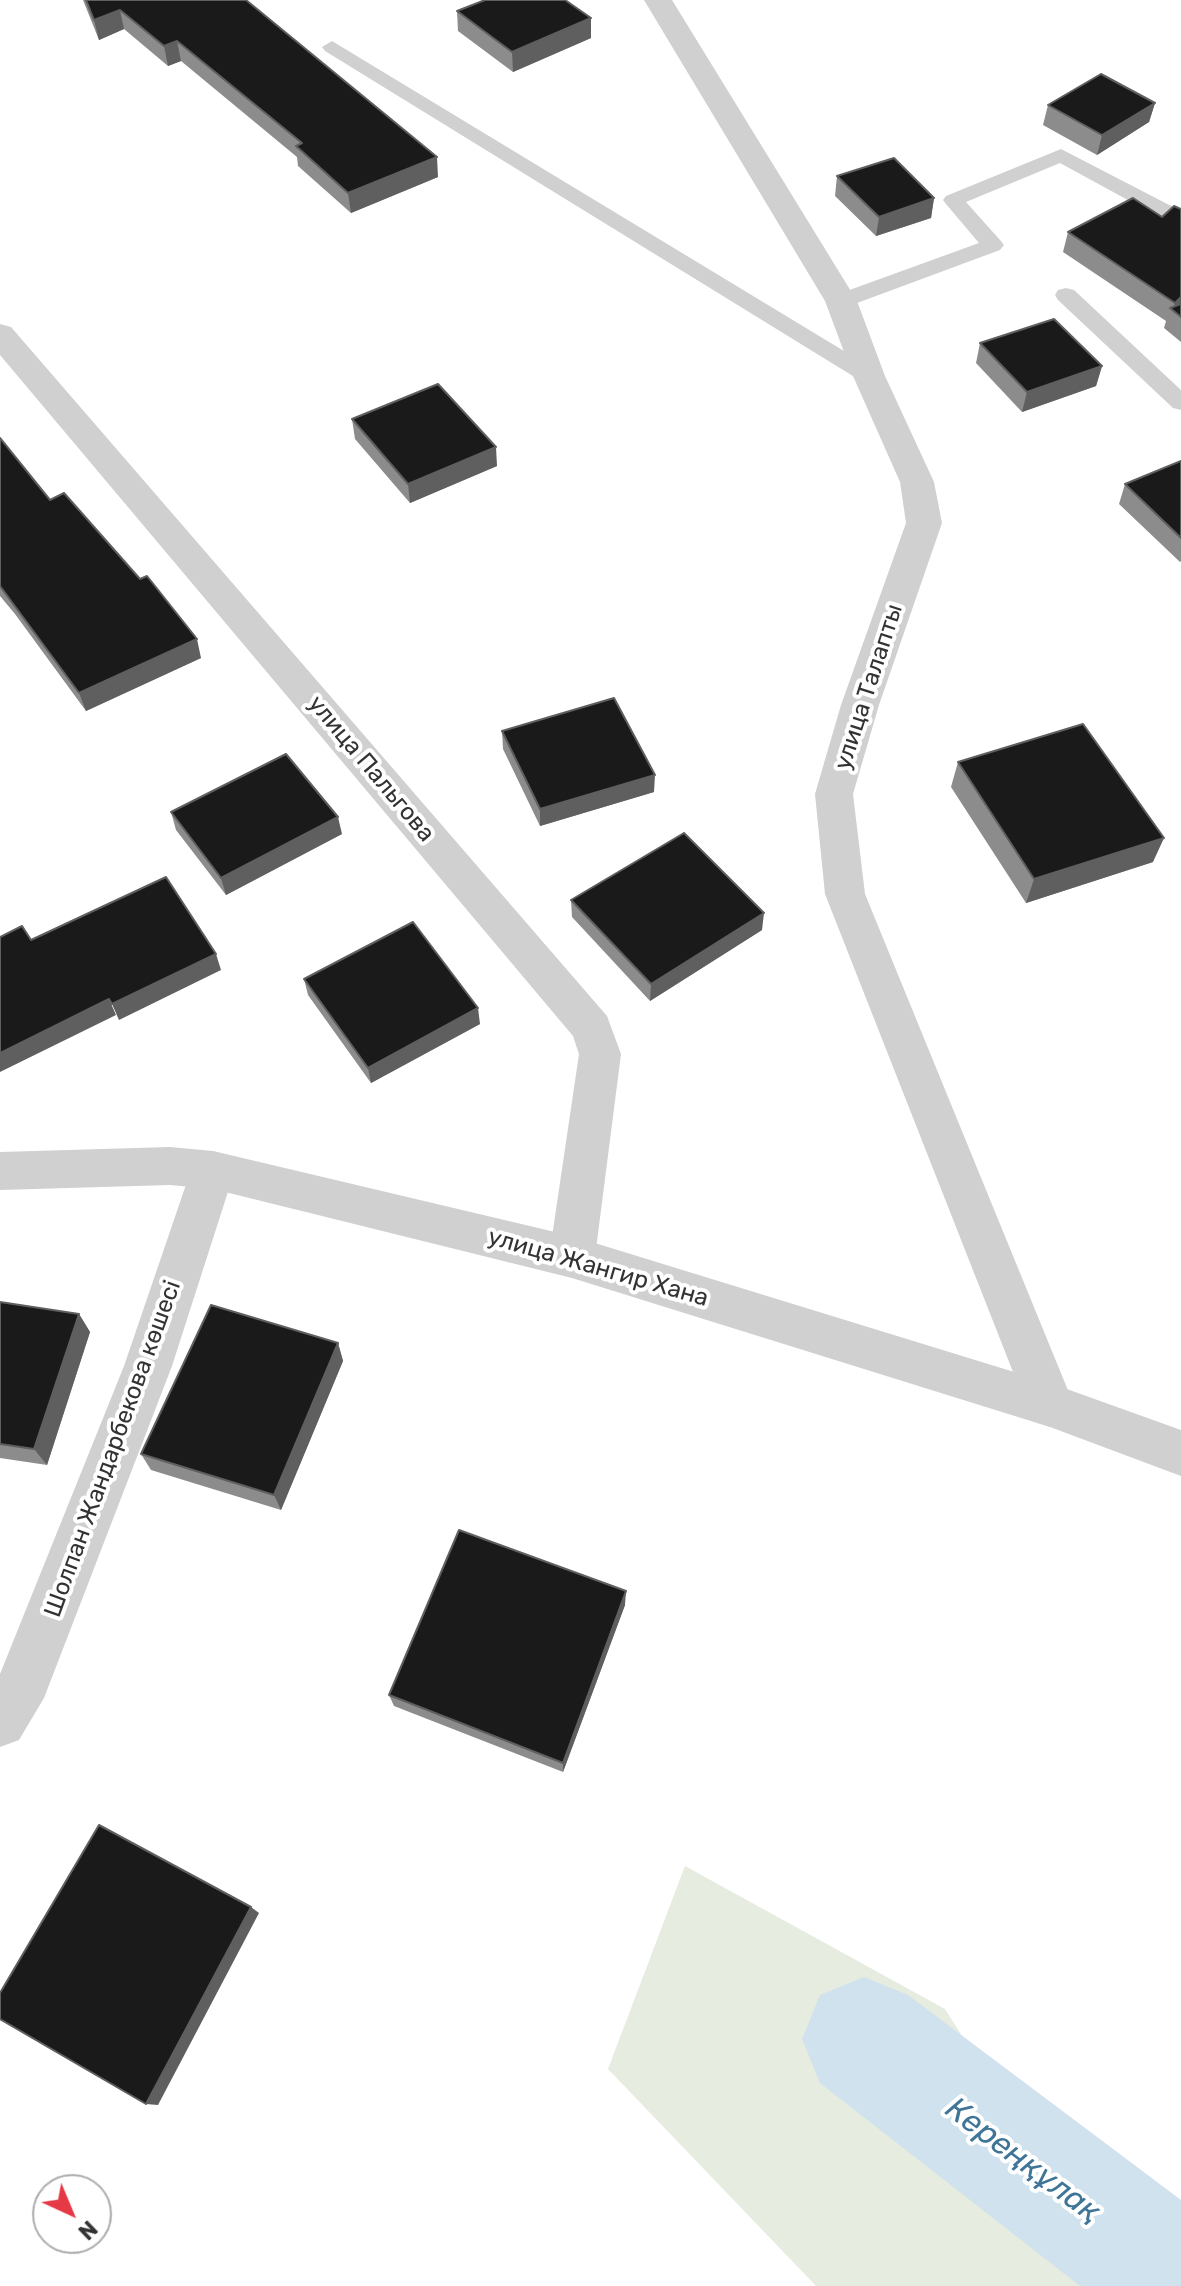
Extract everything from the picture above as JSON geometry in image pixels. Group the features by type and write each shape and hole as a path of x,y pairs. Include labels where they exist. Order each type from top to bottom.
{"street":[{"name":"улица Талапты","path":"658,0 841,301 869,376 917,482 924,523 860,705 834,794 845,894 1050,1405"},
{"name":"улица Пальгова","path":"0,334 592,1028 600,1054 572,1257"},
{"name":"улица Жангир Хана","path":"0,1171 170,1166 213,1170 572,1257 1050,1405 1181,1453"},
{"name":"Шолпан Жандарбекова көшесі","path":"0,1721 26,1680 137,1395 213,1170"}],"lane":[{"path":"332,47 869,376"},
{"path":"841,301 993,245 953,200 1061,155 1168,212 1181,223"},
{"path":"1066,295 1181,403"}],"shaded area":[{"path":"685,1866 945,2009 1119,2286 816,2286 608,2069"}],"building":[{"path":"86,0 246,0 437,157 348,193 296,146 302,143 177,41 164,46 120,10 94,20"},
{"path":"485,0 565,0 591,18 512,52 457,11"},
{"path":"1101,74 1155,103 1102,135 1048,105"},
{"path":"894,158 934,198 879,217 837,176"},
{"path":"1133,198 1162,217 1174,206 1181,209 1181,297 1175,303 1068,232"},
{"path":"1181,304 1181,317 1170,308"},
{"path":"1054,319 1102,366 1027,392 980,343"},
{"path":"438,384 496,447 408,484 352,419"},
{"path":"0,438 50,500 64,493 140,579 147,576 197,639 79,693 0,586"},
{"path":"1181,461 1181,538 1125,484"},
{"path":"614,698 655,775 540,809 502,731"},
{"path":"1083,724 1164,838 1034,879 958,762"},
{"path":"286,754 338,817 221,878 171,812"},
{"path":"684,833 764,913 651,984 571,900"},
{"path":"166,877 216,954 112,1004 109,999 0,1053 0,937 22,926 31,940"},
{"path":"413,922 478,1008 368,1068 304,979"},
{"path":"0,1302 79,1314 34,1449 0,1444"},
{"path":"211,1305 338,1343 274,1495 141,1454"},
{"path":"459,1530 626,1591 563,1763 389,1695"},
{"path":"99,1825 251,1907 146,2104 0,2019 0,1993"}],"waterway":[{"name":"Кереңқұлақ","path":"864,2039 1181,2282"}]}
